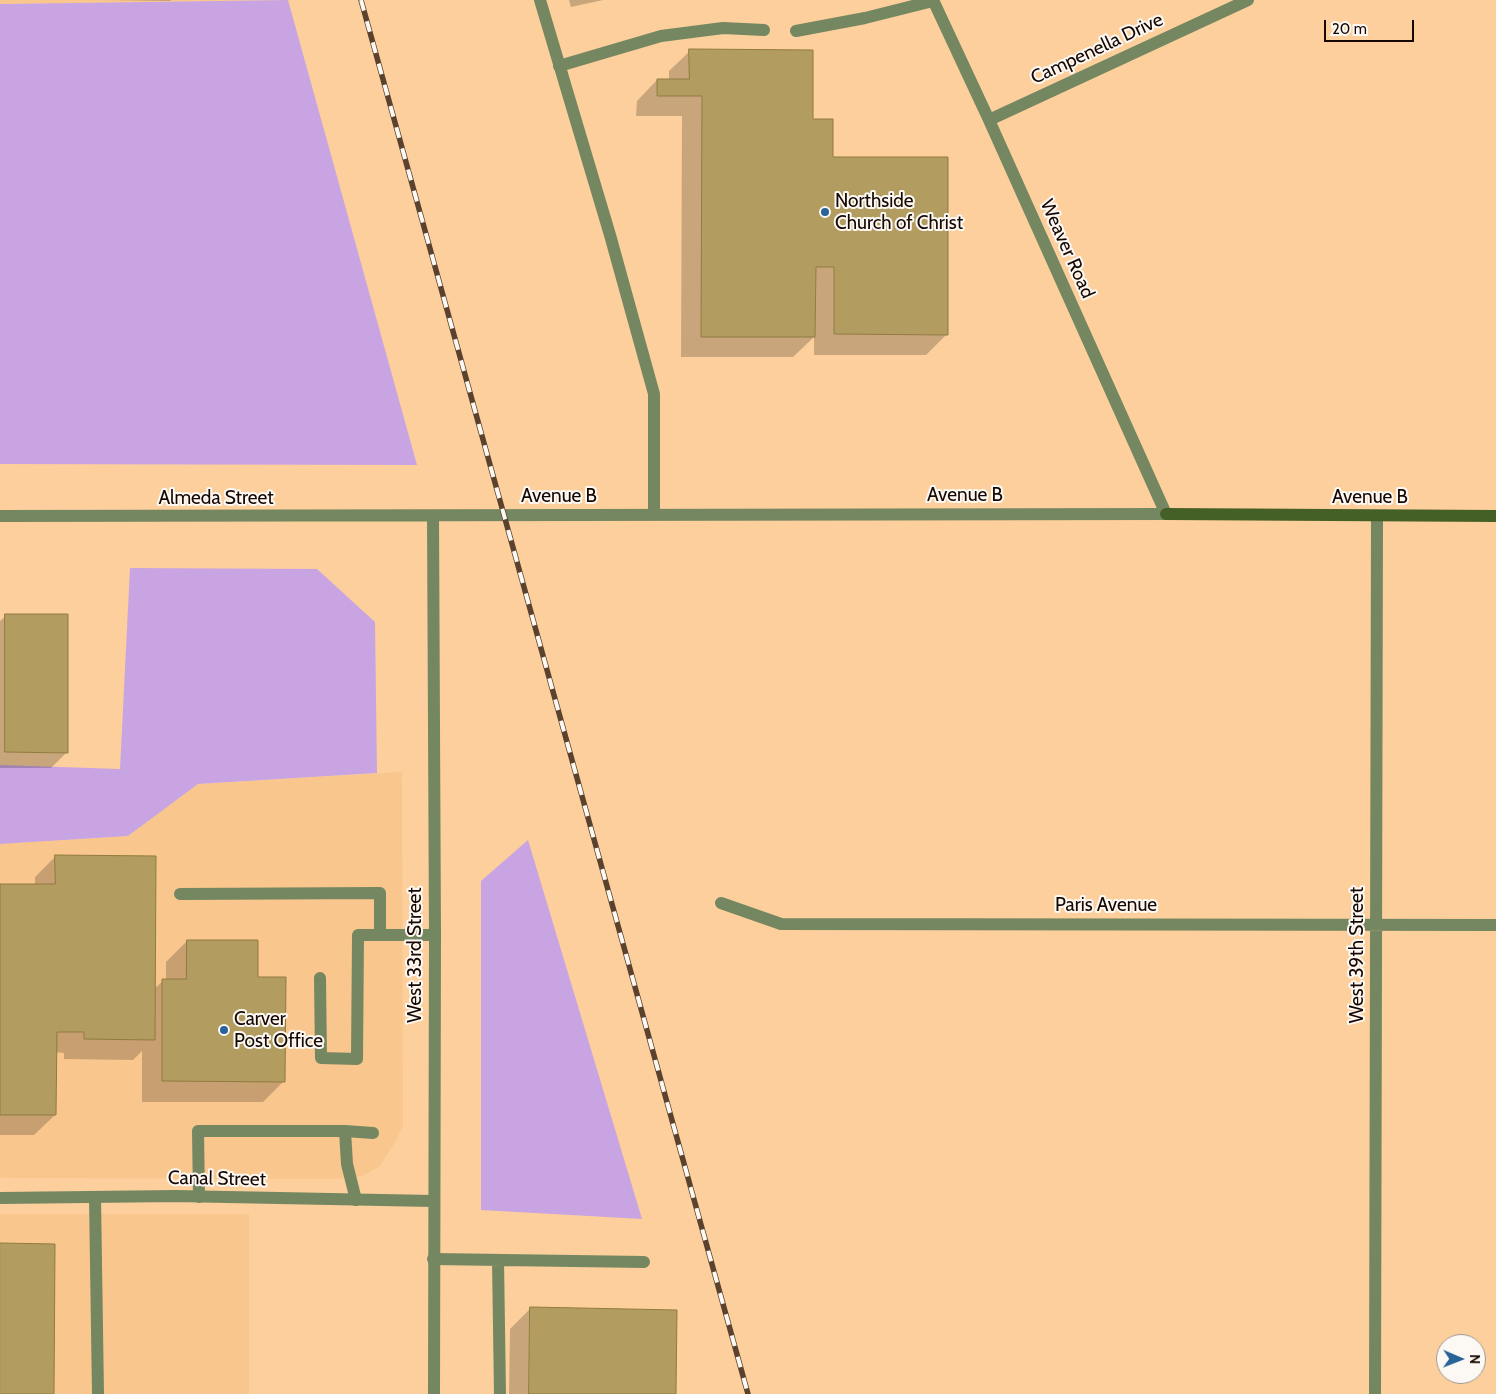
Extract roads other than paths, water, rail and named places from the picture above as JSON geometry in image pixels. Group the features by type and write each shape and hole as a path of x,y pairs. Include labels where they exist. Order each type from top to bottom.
{"main road":[{"name":"Avenue B","path":"1166,514 1496,516"}],"street":[{"path":"540,0 610,235 654,394 654,514"},
{"path":"796,31 865,18 933,0"},
{"name":"Weaver Road","path":"933,0 1166,514"},
{"name":"Campenella Drive","path":"989,120 1248,0"},
{"path":"559,66 660,36 723,28 764,30"},
{"name":"Avenue B","path":"433,516 1166,514"},
{"name":"Almeda Street","path":"0,516 433,516"},
{"name":"West 33rd Street","path":"433,516 435,935 434,1394"},
{"name":"West 39th Street","path":"1375,1394 1377,516"},
{"path":"180,894 380,893 380,935"},
{"name":"Paris Avenue","path":"721,903 781,924 1496,925"},
{"path":"320,978 321,1058 357,1058 358,935 435,935"},
{"path":"199,1197 198,1131 345,1130 373,1133"},
{"path":"345,1130 347,1164 356,1200"},
{"path":"96,1197 98,1394"},
{"name":"Canal Street","path":"0,1198 199,1197 434,1201"},
{"path":"434,1259 644,1262"},
{"path":"498,1260 500,1394"}],"railway":[{"path":"361,0 748,1394"}],"place":[{"name":"Northside Church of Christ","path":"825,212"},
{"name":"Carver Post Office","path":"224,1030"}]}
